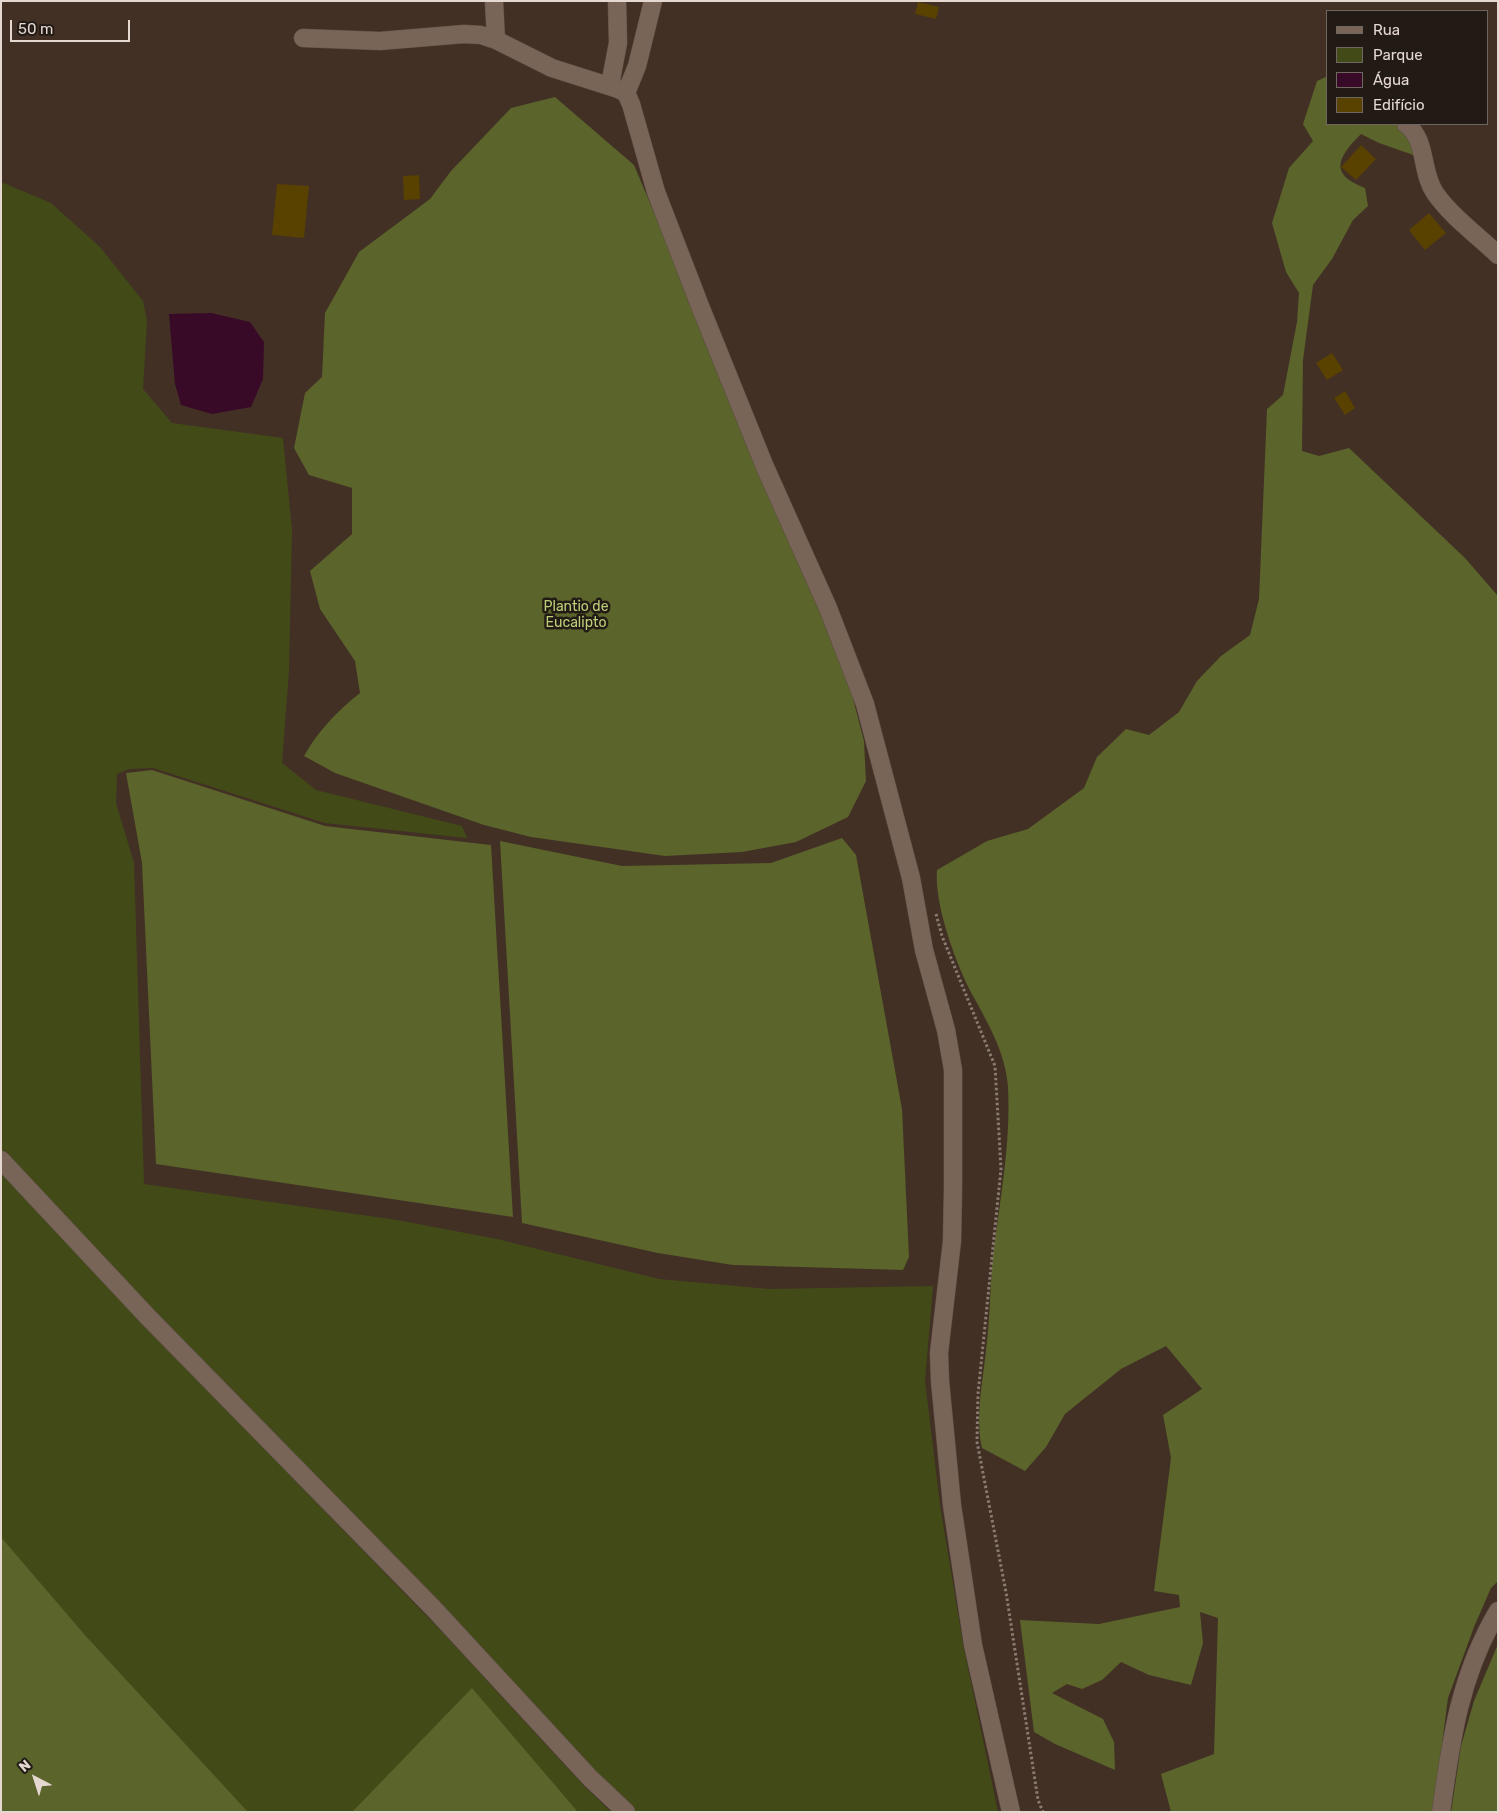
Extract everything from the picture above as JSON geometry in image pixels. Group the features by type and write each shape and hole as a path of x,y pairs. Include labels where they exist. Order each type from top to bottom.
{"street":[{"path":"494,1 496,40"},
{"path":"617,1 618,89"},
{"path":"618,89 637,66 653,1"},
{"path":"303,38 380,41 464,34 496,40 552,68 618,89 631,104 656,192 700,306 765,467 828,608 865,704 911,878 924,950 946,1030 953,1070 953,1188 950,1259 939,1353 940,1381 952,1506 973,1644 1011,1812"},
{"path":"1407,125 1423,148 1427,176 1434,191 1498,255"},
{"path":"1,1160 148,1317 427,1602 590,1778 626,1812"},
{"path":"1441,1812 1459,1701 1472,1661 1498,1611"}],"path":[{"path":"934,909 942,936 995,1066 1000,1170 978,1394 977,1442 1023,1691 1038,1800 1043,1812"}],"green space":[{"path":"1326,77 1326,125 1398,125 1406,128 1419,157 1379,143 1361,134 1342,158 1340,164 1341,171 1353,183 1365,188 1368,206 1353,220 1332,259 1313,285 1303,360 1302,451 1319,456 1349,448 1465,558 1498,596 1498,1581 1491,1588 1474,1627 1448,1698 1433,1812 1171,1812 1161,1774 1214,1754 1218,1618 1200,1612 1203,1643 1191,1685 1149,1675 1121,1662 1102,1680 1082,1689 1067,1684 1052,1693 1103,1719 1114,1742 1115,1770 1055,1744 1034,1732 1020,1620 1099,1624 1180,1607 1179,1595 1154,1591 1171,1458 1163,1415 1202,1389 1166,1346 1121,1369 1065,1414 1046,1447 1025,1471 982,1448 979,1424 980,1399 993,1256 1002,1193 1008,1129 1008,1087 1007,1075 1000,1051 966,983 953,951 939,900 937,870 987,841 1028,829 1084,788 1097,757 1126,729 1149,735 1179,712 1197,681 1221,656 1250,635 1259,599 1267,409 1283,395 1297,322 1299,293 1286,272 1272,223 1289,168 1313,141 1303,124 1317,81"},
{"name":"Plantio de Eucalipto","path":"555,97 634,165 815,595 850,687 864,741 866,781 848,817 796,842 742,852 665,856 531,837 484,825 335,773 304,756 329,722 360,693 355,661 320,609 310,571 352,534 352,488 309,475 294,448 305,393 322,377 325,313 359,252 430,199 451,171 511,108"},
{"path":"1,182 51,203 100,247 143,301 147,321 143,389 172,423 283,438 292,530 289,671 282,763 316,790 462,826 467,838 325,823 153,768 129,769 117,774 116,803 134,863 144,1184 397,1220 497,1239 659,1279 769,1289 933,1286 925,1381 940,1505 963,1644 998,1812 629,1812 1,1158"},
{"path":"152,770 325,826 491,845 513,1217 156,1164 142,863 126,773"},
{"path":"842,838 856,855 902,1109 909,1257 903,1270 733,1265 658,1253 522,1223 500,841 622,866 771,863"},
{"path":"1,1172 141,1322 444,1634 583,1785 611,1812 578,1812 472,1689 352,1812 248,1812 85,1635 1,1537"},
{"path":"1,1537 85,1635 248,1812 1,1812"},
{"path":"1498,1644 1498,1812 1451,1812 1461,1746 1474,1701"},
{"path":"472,1688 578,1812 352,1812"}],"water":[{"path":"211,313 250,322 264,342 263,379 251,407 212,414 181,405 175,384 169,314"}],"building":[{"path":"918,2 939,7 936,19 915,14"},
{"path":"1361,145 1376,159 1356,180 1341,167"},
{"path":"419,175 420,199 404,200 403,176"},
{"path":"277,184 309,186 304,238 272,235"},
{"path":"1429,213 1446,233 1425,250 1409,230"},
{"path":"1332,353 1343,370 1327,380 1316,363"},
{"path":"1345,391 1355,408 1345,415 1334,398"}]}
